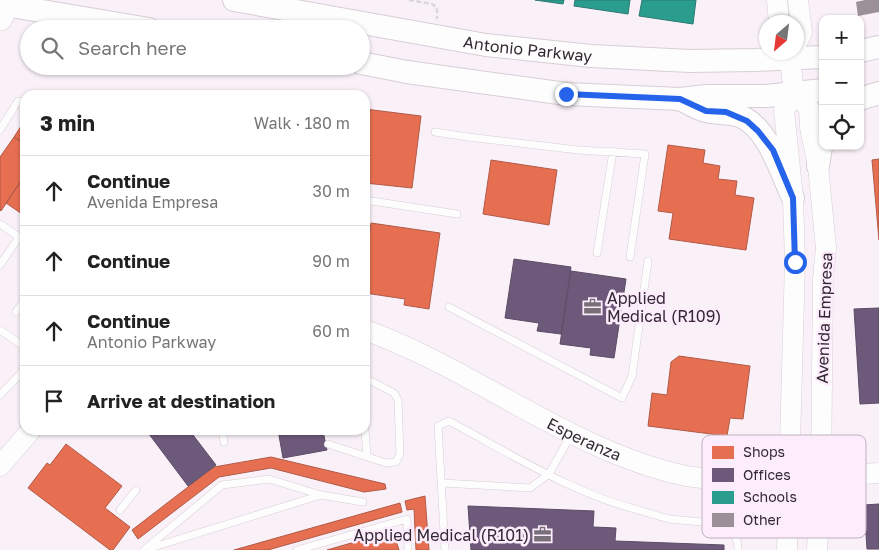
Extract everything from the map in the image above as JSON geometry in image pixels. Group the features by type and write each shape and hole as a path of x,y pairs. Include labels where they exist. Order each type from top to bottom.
{"main road":[{"name":"Antonio Parkway","path":"234,0 346,20"},
{"path":"777,0 778,15"},
{"name":"Avenida Empresa","path":"798,0 800,15"},
{"path":"3,7 89,20"},
{"name":"Antonio Parkway","path":"370,24 486,45 600,57 690,61 759,55"},
{"path":"864,50 879,47"},
{"name":"Antonio Parkway","path":"804,54 819,56"},
{"name":"Avenida Empresa","path":"790,435 795,307 793,198 784,110 794,94 792,60"},
{"path":"370,65 408,72 566,94 680,99 707,96 794,94 819,91"},
{"path":"864,86 879,84"},
{"path":"864,98 879,93"},
{"name":"Avenida Empresa","path":"794,94 808,108 818,166 826,248 822,279 820,435"},
{"path":"680,99 706,111 726,112 747,121 758,131 773,150 793,198"},
{"path":"818,166 821,150"},
{"name":"Esperanza","path":"370,332 425,356 572,433 644,466 702,477"},
{"path":"0,466 27,435"},
{"name":"Esperanza","path":"866,474 879,473"}],"lane":[{"path":"0,130 18,101 20,101"},
{"path":"435,132 578,150 645,154 630,257"},
{"path":"597,253 613,151"},
{"path":"370,201 457,214"},
{"path":"0,224 20,238"},
{"path":"0,265 20,241"},
{"path":"449,307 622,398 632,376 648,260"},
{"path":"16,312 20,306"},
{"path":"0,330 20,344"},
{"path":"0,395 20,374"},
{"path":"328,444 386,463 396,462 400,454 398,400 394,393 370,381"},
{"path":"445,550 438,426 449,421 588,493 629,508 671,518 702,522"},
{"path":"442,482 530,488 549,474 572,433"},
{"path":"223,435 224,442"},
{"path":"365,435 367,456"},
{"path":"144,550 222,485 269,480 321,495 363,502"},
{"path":"120,510 136,490"},
{"path":"144,550 321,495"},
{"path":"297,550 406,519 408,550"}],"path":[{"path":"409,0 432,4 437,8 435,36"}],"building: Shops":[{"path":"370,110 421,116 412,188 370,184"},
{"path":"20,128 20,141 14,137"},
{"path":"14,137 20,141 20,182 1,211 0,210 0,157"},
{"path":"668,145 705,150 703,163 720,166 718,179 737,181 735,195 754,198 746,250 669,239 673,213 658,211"},
{"path":"879,159 879,240 872,160"},
{"path":"491,160 557,170 549,225 483,214"},
{"path":"20,182 20,213 6,203"},
{"path":"371,223 440,233 429,309 404,305 405,299 370,294"},
{"path":"679,356 750,366 743,419 730,418 727,435 648,426 652,393 667,395 671,362"},
{"path":"66,444 122,486 105,508 130,527 113,550 110,550 28,488 47,463 50,465"},
{"path":"271,457 385,484 386,489 364,492 271,468 219,477 138,539 132,530 214,467"},
{"path":"425,496 429,550 416,550 414,509 407,510 405,501"},
{"path":"400,503 402,512 268,550 234,550"},
{"path":"393,531 399,550 327,550"}],"building: Offices":[{"path":"514,259 571,267 561,334 537,331 539,323 505,318"},
{"name":"Applied Medical (R109)","path":"571,271 626,279 614,358 590,355 591,348 560,344"},
{"path":"879,308 879,403 860,404 854,309"},
{"path":"150,435 193,435 216,465 188,486"},
{"path":"279,435 324,435 327,450 283,458"},
{"path":"879,504 879,549 867,549 866,505"},
{"name":"Applied Medical (R101)","path":"468,506 594,511 593,527 616,528 615,541 724,545 724,550 471,550"}],"building: Schools":[{"path":"535,0 564,0 563,4"},
{"path":"575,0 630,0 628,14 574,6"},
{"path":"642,0 696,0 693,24 639,16"}],"building: Other":[{"path":"879,0 879,12 858,15 856,2"}],"place":[{"name":"Applied Medical (R109)","path":"593,307"},
{"name":"Applied Medical (R101)","path":"543,535"}],"route":[{"path":"566,94 680,99 706,111 726,112 742,117 758,131 773,150 775,160 793,198 795,262"}]}
